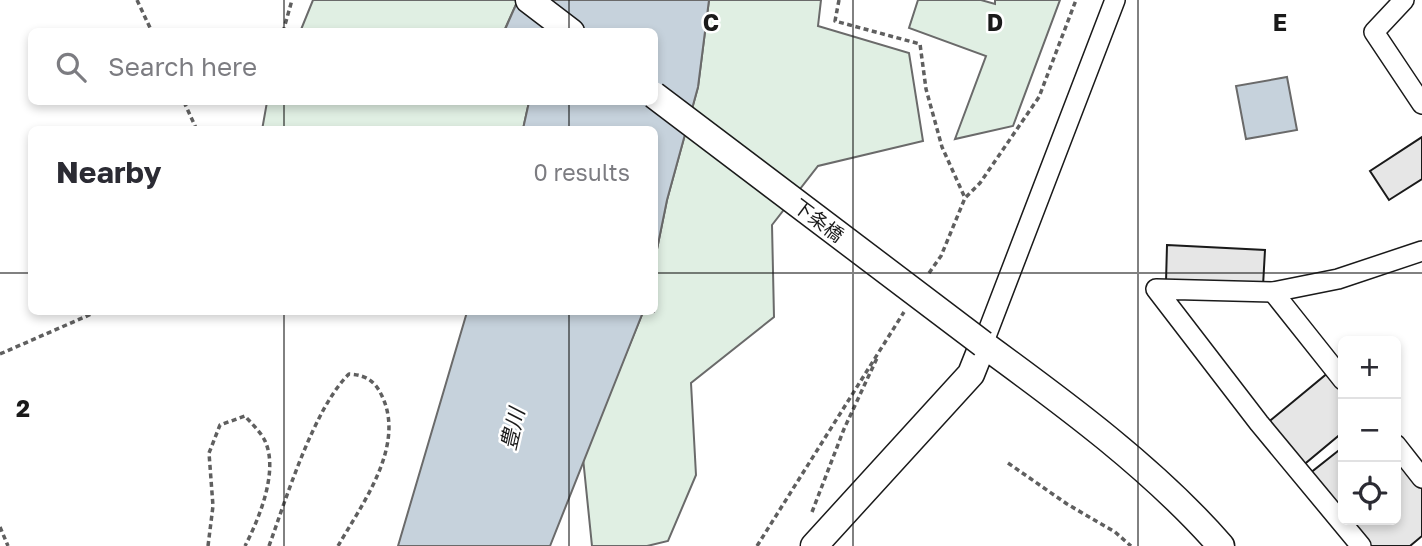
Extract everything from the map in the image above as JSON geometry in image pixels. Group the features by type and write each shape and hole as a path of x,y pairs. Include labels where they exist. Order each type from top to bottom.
{"main road":[{"path":"530,0 566,28"},
{"name":"下条橋","path":"658,98 1112,442 1221,546"},
{"path":"814,546 971,374 983,344"}],"street":[{"path":"983,344 1115,0"},
{"path":"1405,0 1374,32 1422,104"},
{"path":"1361,546 1259,423 1156,289 1273,292 1338,279 1422,251"},
{"path":"1273,292 1338,374"},
{"path":"1401,451 1422,478"}],"path":[{"path":"137,0 150,28"},
{"path":"284,28 292,0"},
{"path":"839,0 835,21 920,44 926,89 942,147 965,198"},
{"path":"185,105 195,126"},
{"path":"0,355 89,315"},
{"path":"811,515 844,429 884,344"},
{"path":"269,546 322,413 338,386 349,374 362,375 376,383 390,424 385,452 371,488 338,546"},
{"path":"208,546 214,506 209,453 220,425 245,416 265,441 271,471 256,526 246,546"},
{"path":"1009,463 1067,504 1115,532 1131,546"},
{"path":"0,527 8,546"}],"green space":[{"path":"313,0 518,0 505,28 302,28"},
{"path":"709,0 821,0 818,26 909,53 923,141 818,166 772,225 774,317 691,383 696,475 668,541 647,546 592,546 583,458 642,315 658,315 658,244 667,200 698,87"},
{"path":"918,0 981,0 995,4 995,0 1060,0 1013,126 955,139 986,56 909,28"},
{"path":"266,105 528,105 524,126 263,126"}],"water":[{"path":"518,0 709,0 698,87 667,200 658,244 658,126 524,126 528,105 658,105 658,28 506,28"},
{"path":"1287,77 1297,130 1246,139 1236,86"},
{"name":"豊川","path":"466,315 642,315 550,546 398,546"}],"building":[{"path":"1422,137 1422,179 1389,200 1370,171"},
{"path":"1167,245 1265,250 1263,286 1166,282"},
{"path":"1329,372 1338,384 1338,436 1301,467 1266,424"},
{"path":"1338,451 1338,511 1309,474"},
{"path":"1401,457 1422,484 1422,536 1410,546 1366,546 1349,525 1401,525"}]}
